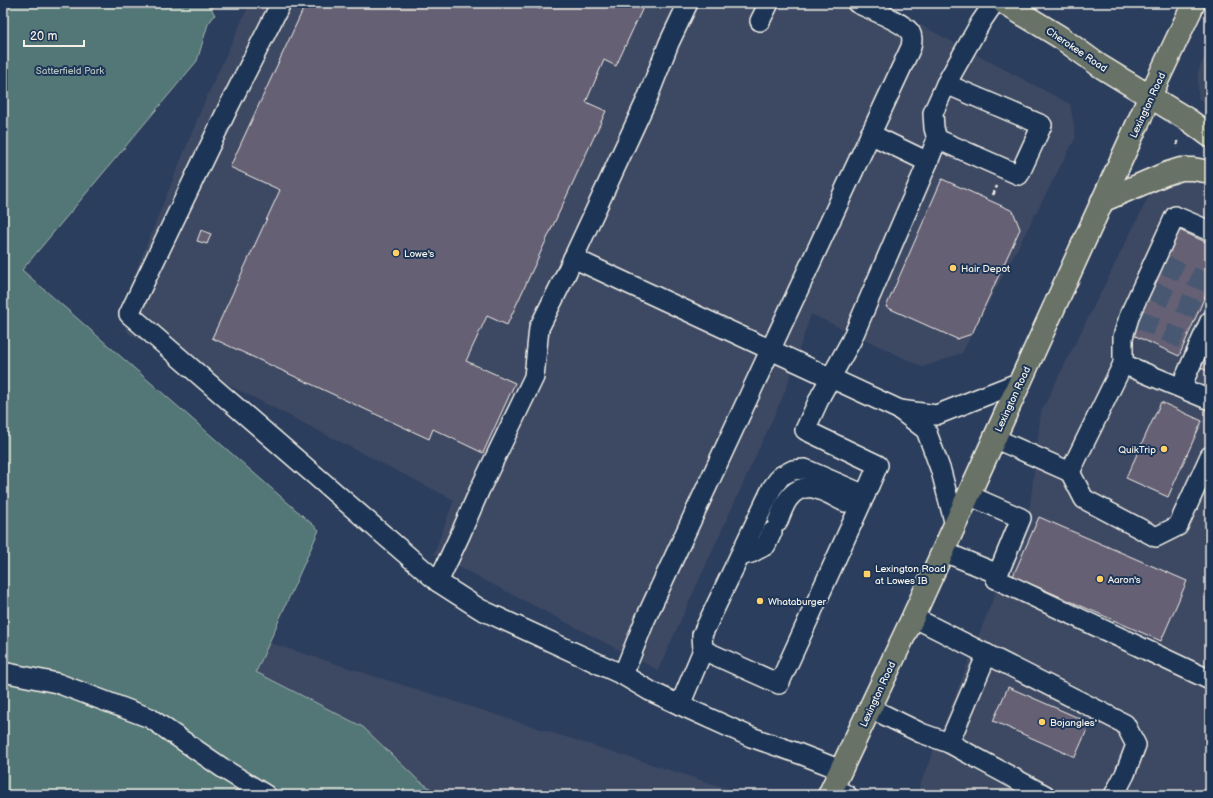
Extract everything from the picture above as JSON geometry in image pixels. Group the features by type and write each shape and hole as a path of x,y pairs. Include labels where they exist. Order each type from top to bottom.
{"main road":[{"name":"Cherokee Road","path":"1004,3 1060,37 1100,66 1190,121 1210,136"},
{"name":"Lexington Road","path":"837,787 870,708 1194,3"},
{"path":"1102,201 1165,174 1181,169 1193,169 1210,172"}],"lane":[{"path":"281,3 226,113 130,314 438,582 480,609 623,675 650,691 751,737 800,754 837,787"},
{"path":"438,582 480,489 534,377 539,328 647,99 669,43 688,3"},
{"path":"760,21 769,3"},
{"path":"623,675 645,620 911,47 912,39 910,32 902,25 857,3"},
{"path":"703,650 779,684 865,495 878,465 805,430 831,377 851,341 928,162 937,139 934,128 933,113 946,84 981,22 994,3"},
{"path":"937,139 1019,175 1042,125 946,84"},
{"path":"870,134 928,162"},
{"path":"1070,472 1123,364 1123,337 1135,317 1160,263 1176,216 1210,231"},
{"path":"573,258 900,410 926,430 941,471 955,524"},
{"path":"1181,387 1192,344 1206,316"},
{"path":"1123,364 1210,400"},
{"path":"900,410 936,415 1020,382"},
{"path":"994,438 1070,472 1084,499 1156,537 1178,526 1210,456"},
{"path":"680,705 703,650 702,635 772,488 781,476 793,470 805,469 865,495"},
{"path":"740,556 751,553 766,545 788,499 796,491 805,488 816,488 845,502 865,495"},
{"path":"968,495 1021,518 996,579 1210,680"},
{"path":"942,551 998,574"},
{"path":"913,616 1125,724 1136,745 1125,774 1114,795"},
{"path":"949,743 988,654"},
{"path":"3,672 57,683 150,718 227,771 266,795"},
{"path":"870,708 921,732 949,743 1045,795"}],"shaded area":[{"path":"250,3 879,3 1070,104 1076,137 962,353 923,367 811,314 784,394 658,670 434,554 454,500 129,334 118,315 204,103"},
{"path":"1210,44 1210,107 1198,98 1198,72"},
{"path":"1191,178 1210,190 1210,795 916,795 1030,505 1041,412 1150,194 1170,181"},
{"path":"3,558 742,793 741,795 3,795"}],"green space":[{"name":"Satterfield Park","path":"3,3 214,3 212,10 215,15 208,24 197,61 22,270 319,530 256,672 363,727 418,780 440,795 3,795"}],"building":[{"name":"Lowe's","path":"306,3 527,3 540,9 543,3 645,3 616,66 604,60 586,102 606,111 507,325 487,316 466,361 515,383 483,453 433,429 429,439 212,338 280,190 230,167"},
{"name":"Hair Depot","path":"942,179 1013,211 1020,229 972,334 957,339 886,307"},
{"path":"1177,229 1210,244 1210,285 1179,356 1131,334"},
{"path":"201,230 211,234 207,244 197,241"},
{"path":"1210,347 1210,372 1201,368"},
{"name":"QuikTrip","path":"1161,402 1202,421 1168,497 1126,478"},
{"name":"Aaron's","path":"1039,517 1187,581 1161,641 1013,576"},
{"name":"Bojangles'","path":"1008,687 1090,723 1075,757 993,721"}],"tunnel":[{"path":"1164,265 1210,284"},
{"path":"1153,291 1199,311"},
{"path":"1139,319 1185,341"}],"place":[{"name":"Lowe's","path":"396,253"},
{"name":"Hair Depot","path":"953,268"},
{"name":"QuikTrip","path":"1164,449"},
{"name":"Lexington Road at Lowes IB","path":"867,574"},
{"name":"Aaron's","path":"1100,579"},
{"name":"Whataburger","path":"760,601"},
{"name":"Bojangles'","path":"1042,722"}]}
